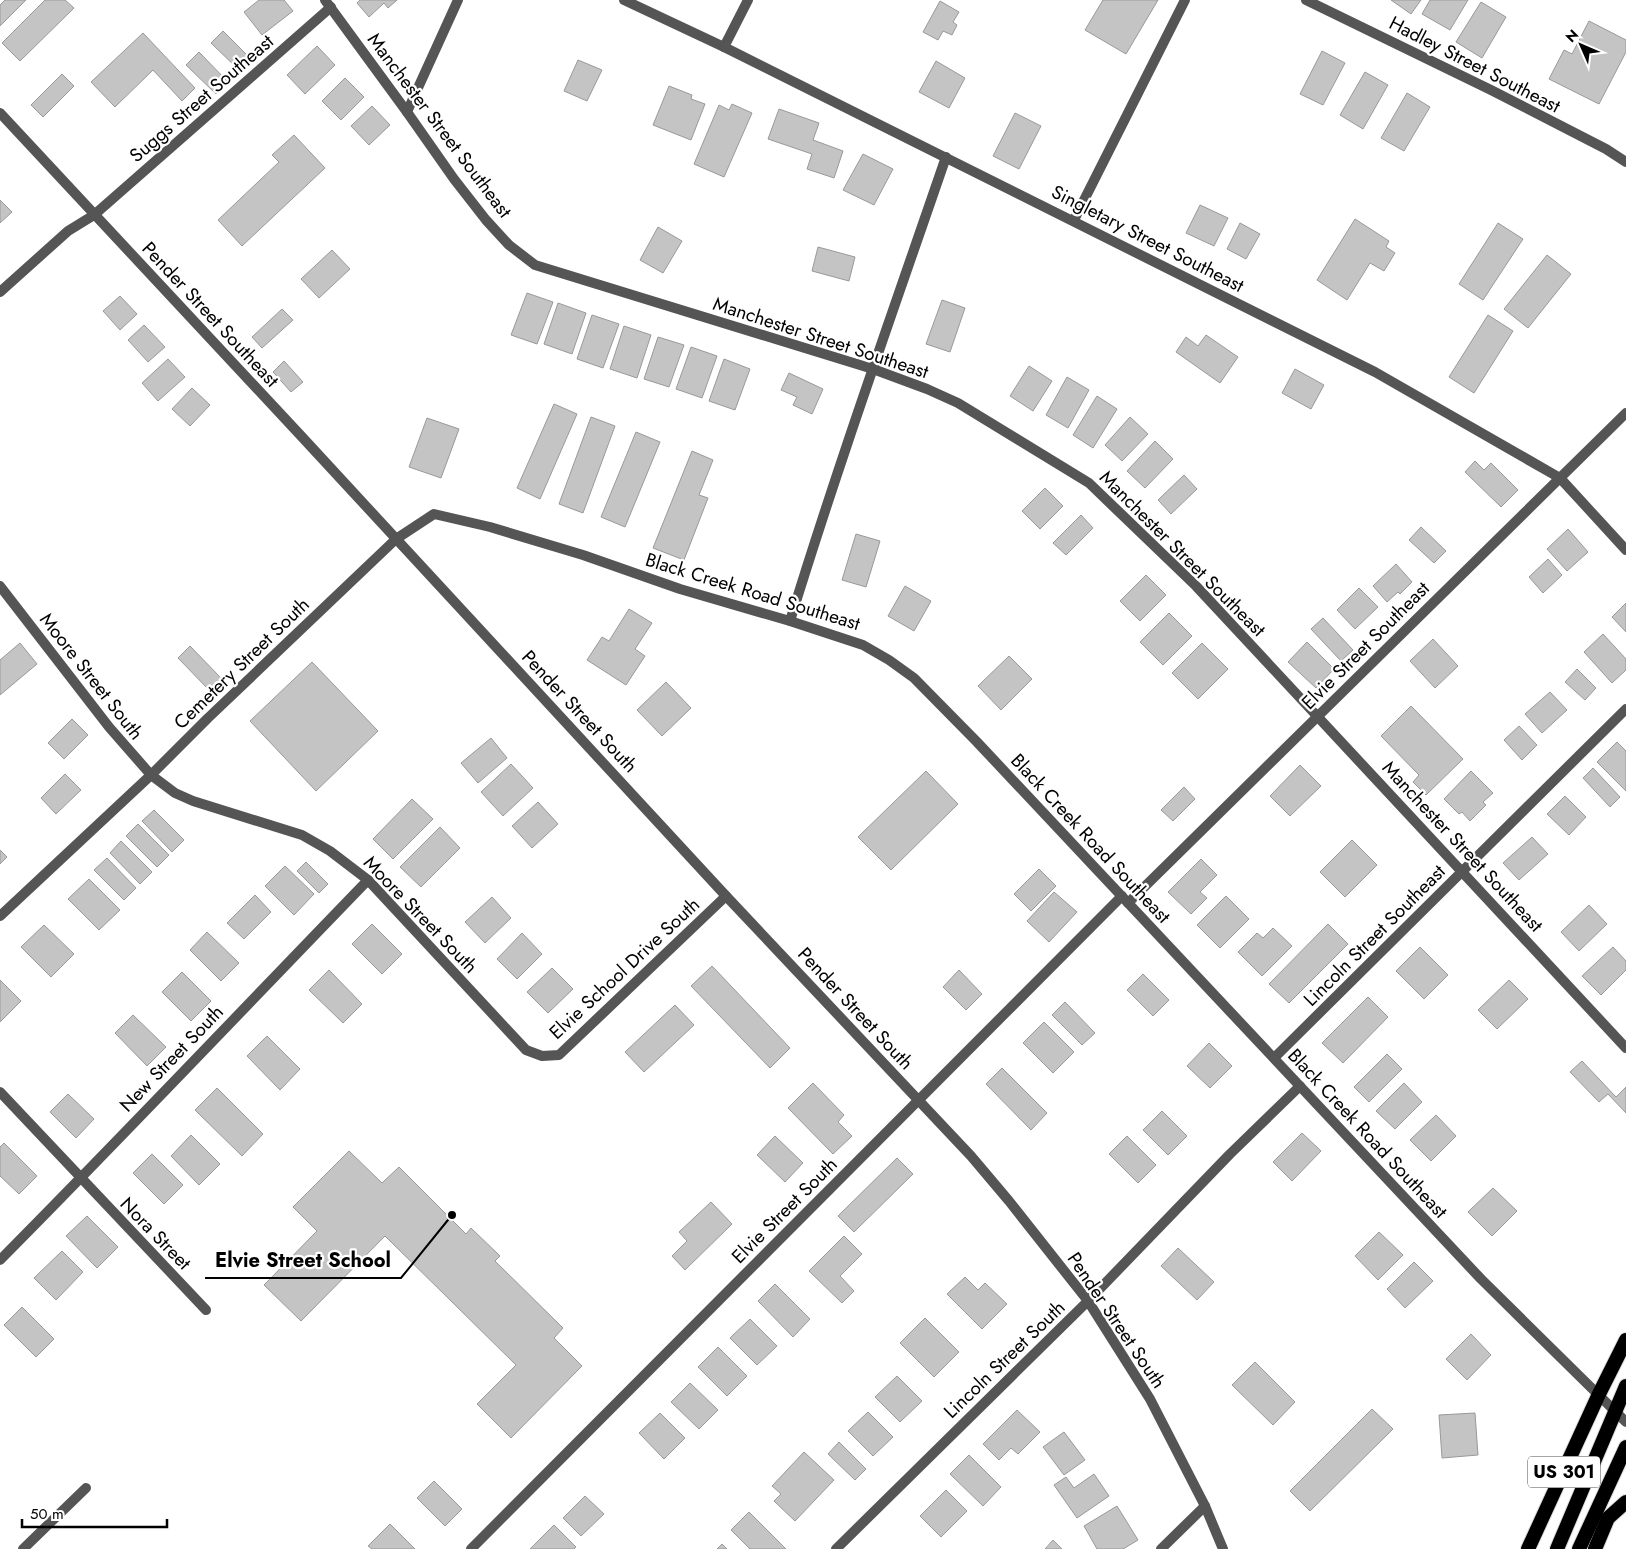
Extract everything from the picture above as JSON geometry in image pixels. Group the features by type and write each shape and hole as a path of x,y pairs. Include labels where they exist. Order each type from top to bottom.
{"highway":[{"name":"US 301","path":"1528,1549 1599,1394 1626,1340"},
{"path":"1557,1549 1626,1386"},
{"name":"US 301","path":"1579,1549 1626,1447"},
{"path":"1595,1549 1608,1518 1626,1502"}],"street":[{"path":"407,112 458,0"},
{"name":"Singletary Street Southeast","path":"624,0 724,47 1074,220 1375,372 1560,478 1626,550"},
{"path":"724,47 748,0"},
{"path":"1074,220 1185,0"},
{"name":"Hadley Street Southeast","path":"1306,0 1491,90 1606,149 1626,162"},
{"name":"Manchester Street Southeast","path":"328,3 454,179 486,220 509,245 535,265 873,369 927,389 958,404 1090,483 1196,586 1626,1048"},
{"name":"Suggs Street Southeast","path":"0,292 68,231 94,215 328,3"},
{"name":"Pender Street Southeast","path":"0,113 396,539"},
{"path":"790,621 818,530 946,157"},
{"name":"Elvie Street Southeast","path":"1125,899 1318,716 1626,413"},
{"name":"Black Creek Road Southeast","path":"396,539 434,514 490,527 583,554 680,589 863,644 914,678 1125,899 1481,1279 1626,1422"},
{"name":"Cemetery Street South","path":"0,916 151,775 214,712 396,539"},
{"name":"Pender Street South","path":"396,539 726,896 970,1156 1009,1201 1088,1302 1150,1399 1205,1506 1223,1549"},
{"name":"Moore Street South","path":"0,586 109,728 151,775 175,793 193,801 302,835 330,850 368,880 526,1050 542,1056"},
{"name":"Lincoln Street Southeast","path":"1274,1058 1626,709"},
{"name":"New Street South","path":"0,1260 81,1179 240,1011 368,880"},
{"name":"Elvie School Drive South","path":"542,1056 559,1055 726,896"},
{"name":"Elvie Street South","path":"471,1549 918,1100 1125,899"},
{"name":"Lincoln Street South","path":"836,1549 1088,1302 1230,1154 1300,1086"},
{"name":"Nora Street","path":"0,1092 206,1310"},
{"path":"23,1549 86,1488"},
{"path":"1161,1549 1205,1506"}],"building":[{"path":"5,0 26,0 0,26 0,5"},
{"path":"45,0 65,0 74,8 20,61 2,43"},
{"path":"259,0 284,0 293,11 262,35 244,12"},
{"path":"360,0 397,0 388,8 384,3 369,17 357,3"},
{"path":"1103,0 1158,0 1126,54 1085,30"},
{"path":"1391,0 1421,0 1411,14"},
{"path":"1430,0 1468,0 1450,30 1422,14"},
{"path":"940,1 959,12 953,22 957,25 952,35 943,31 938,40 923,32"},
{"path":"1481,2 1506,17 1482,58 1456,42"},
{"path":"1589,21 1626,40 1626,52 1599,104 1549,79 1564,50 1572,54"},
{"path":"223,31 251,59 240,71 211,43"},
{"path":"143,33 195,88 182,101 153,70 115,107 91,82"},
{"path":"317,46 335,65 305,94 287,75"},
{"path":"1322,51 1345,63 1323,105 1300,94"},
{"path":"199,52 228,82 216,94 186,65"},
{"path":"578,60 602,70 587,101 564,91"},
{"path":"936,61 965,78 949,108 919,92"},
{"path":"1365,72 1388,85 1363,129 1340,115"},
{"path":"62,74 74,86 43,117 31,105"},
{"path":"345,78 364,97 341,120 322,101"},
{"path":"669,86 692,95 691,99 705,104 691,140 653,125"},
{"path":"1407,93 1430,107 1404,151 1381,138"},
{"path":"732,104 752,113 724,177 694,164 719,105 729,110"},
{"path":"372,106 390,125 369,145 351,126"},
{"path":"779,109 819,123 813,140 843,151 834,178 807,169 812,154 768,139"},
{"path":"1015,113 1041,126 1019,169 993,156"},
{"path":"294,135 325,168 242,246 218,220 279,162 272,155"},
{"path":"863,154 893,169 874,205 843,190"},
{"path":"0,200 12,212 0,223"},
{"path":"1200,205 1228,218 1214,246 1186,233"},
{"path":"1355,219 1389,241 1386,247 1395,253 1384,271 1370,263 1347,300 1317,280"},
{"path":"1240,223 1260,234 1246,259 1227,249"},
{"path":"1498,223 1523,239 1483,300 1459,284"},
{"path":"658,227 682,241 663,273 640,260"},
{"path":"818,247 855,257 849,281 812,271"},
{"path":"332,250 350,269 319,298 301,279"},
{"path":"1547,255 1571,274 1528,328 1504,309"},
{"path":"527,293 553,302 537,344 511,335"},
{"path":"120,296 137,314 120,330 103,311"},
{"path":"942,300 965,308 950,352 926,344"},
{"path":"558,303 586,313 572,354 544,344"},
{"path":"282,309 293,320 262,348 252,337"},
{"path":"592,315 619,324 603,368 577,359"},
{"path":"1488,315 1513,331 1474,393 1449,377"},
{"path":"144,325 165,347 148,362 128,340"},
{"path":"624,326 651,335 637,378 610,369"},
{"path":"1206,335 1238,357 1220,383 1176,352 1186,337 1198,346"},
{"path":"658,337 684,345 669,387 644,379"},
{"path":"691,347 717,356 702,398 676,389"},
{"path":"168,359 185,377 158,401 142,383"},
{"path":"724,359 750,369 735,410 709,401"},
{"path":"284,361 303,382 291,392 273,372"},
{"path":"1029,366 1052,381 1033,411 1010,396"},
{"path":"1295,369 1324,385 1311,409 1282,393"},
{"path":"789,373 823,389 812,414 793,405 797,397 781,390"},
{"path":"1067,377 1089,390 1068,428 1046,415"},
{"path":"192,388 210,405 190,426 172,409"},
{"path":"1097,396 1117,409 1093,448 1073,435"},
{"path":"554,404 577,414 540,499 517,488"},
{"path":"591,417 615,426 583,513 559,504"},
{"path":"1130,417 1148,434 1122,461 1105,445"},
{"path":"427,418 459,429 441,478 409,467"},
{"path":"636,432 660,442 625,527 601,517"},
{"path":"1155,441 1173,459 1145,488 1127,471"},
{"path":"692,451 713,460 699,495 708,498 684,560 653,548"},
{"path":"1475,461 1484,470 1491,463 1518,490 1501,507 1465,472"},
{"path":"1184,475 1197,489 1171,514 1158,500"},
{"path":"1045,488 1063,506 1040,529 1022,511"},
{"path":"1081,515 1093,528 1066,555 1053,543"},
{"path":"1421,527 1446,551 1434,563 1409,540"},
{"path":"1568,529 1588,552 1567,571 1547,549"},
{"path":"856,534 880,541 866,587 842,580"},
{"path":"1548,559 1562,575 1543,593 1529,577"},
{"path":"1396,564 1412,582 1400,594 1398,592 1387,602 1373,586"},
{"path":"1146,575 1166,595 1140,621 1120,601"},
{"path":"905,586 931,601 914,631 888,616"},
{"path":"1359,588 1378,607 1355,629 1337,610"},
{"path":"1626,603 1626,632 1612,617"},
{"path":"629,609 652,623 635,649 645,656 626,685 587,660 602,637 609,641"},
{"path":"1169,613 1192,636 1163,665 1140,642"},
{"path":"1323,618 1353,650 1341,661 1311,629"},
{"path":"1603,634 1626,659 1626,670 1612,683 1584,652"},
{"path":"1433,639 1458,666 1435,688 1410,661"},
{"path":"1307,642 1334,669 1316,688 1288,662"},
{"path":"20,643 37,664 0,695 0,660"},
{"path":"1202,643 1228,669 1198,699 1172,673"},
{"path":"190,646 221,678 209,690 178,658"},
{"path":"1009,656 1032,679 1001,710 978,686"},
{"path":"312,662 378,731 316,791 250,721"},
{"path":"1577,669 1596,688 1585,700 1565,682"},
{"path":"666,682 691,708 662,736 637,710"},
{"path":"1550,692 1567,710 1542,733 1525,714"},
{"path":"1411,706 1463,759 1426,795 1413,782 1419,775 1381,736"},
{"path":"72,719 88,735 64,759 48,743"},
{"path":"1519,726 1537,745 1522,760 1504,740"},
{"path":"491,738 507,758 478,783 461,763"},
{"path":"1617,742 1626,751 1626,791 1597,762"},
{"path":"511,764 533,788 503,816 481,792"},
{"path":"1300,765 1321,786 1290,816 1270,796"},
{"path":"1593,768 1620,797 1610,807 1583,778"},
{"path":"926,771 958,804 891,870 858,837"},
{"path":"1471,771 1493,793 1483,802 1486,805 1470,821 1462,812 1459,814 1444,799"},
{"path":"65,774 81,790 56,814 41,798"},
{"path":"1184,787 1195,799 1173,821 1161,810"},
{"path":"1565,796 1586,817 1569,835 1547,814"},
{"path":"412,799 433,819 393,859 373,839"},
{"path":"538,802 558,824 532,848 512,826"},
{"path":"154,810 184,840 172,852 142,821"},
{"path":"138,824 169,855 157,867 126,836"},
{"path":"440,827 460,848 421,887 400,867"},
{"path":"1532,837 1548,854 1519,880 1503,863"},
{"path":"1352,840 1377,865 1345,897 1320,872"},
{"path":"121,841 152,872 140,884 110,853"},
{"path":"0,850 7,857 0,864"},
{"path":"107,858 136,888 124,900 94,870"},
{"path":"1201,859 1217,875 1200,892 1207,898 1191,914 1168,892"},
{"path":"306,862 328,884 319,893 297,871"},
{"path":"285,866 314,894 294,915 265,886"},
{"path":"1039,869 1056,886 1031,911 1014,894"},
{"path":"89,879 120,910 99,930 68,899"},
{"path":"1054,892 1077,912 1049,942 1027,921"},
{"path":"255,895 271,912 244,939 227,923"},
{"path":"1226,896 1249,919 1220,948 1197,925"},
{"path":"492,897 511,918 485,943 465,922"},
{"path":"1589,905 1607,924 1579,951 1561,932"},
{"path":"372,924 402,954 382,974 352,944"},
{"path":"1328,924 1348,944 1289,1003 1269,984"},
{"path":"44,925 74,954 51,977 21,947"},
{"path":"1273,928 1292,946 1262,976 1238,952 1257,933 1263,938"},
{"path":"207,932 239,963 221,981 190,950"},
{"path":"522,933 542,954 517,979 497,959"},
{"path":"1420,947 1448,975 1424,999 1396,971"},
{"path":"1613,947 1626,961 1626,970 1601,995 1582,976"},
{"path":"712,966 790,1048 770,1068 691,986"},
{"path":"552,968 573,989 548,1013 527,992"},
{"path":"329,970 362,1004 343,1023 309,990"},
{"path":"959,970 982,994 966,1010 943,987"},
{"path":"182,972 211,1001 191,1021 162,992"},
{"path":"1143,974 1169,1000 1153,1016 1127,990"},
{"path":"0,980 21,1001 0,1022"},
{"path":"1509,980 1528,999 1497,1029 1478,1010"},
{"path":"1368,997 1388,1017 1343,1063 1322,1043"},
{"path":"1065,1002 1095,1033 1082,1045 1052,1015"},
{"path":"675,1005 694,1025 644,1072 625,1052"},
{"path":"133,1015 166,1047 147,1066 115,1033"},
{"path":"1044,1022 1074,1052 1053,1073 1023,1043"},
{"path":"267,1036 300,1069 280,1090 247,1056"},
{"path":"1209,1043 1232,1066 1210,1088 1187,1066"},
{"path":"1387,1054 1402,1069 1369,1102 1354,1087"},
{"path":"1582,1061 1616,1097 1626,1087 1626,1113 1608,1094 1599,1102 1570,1072"},
{"path":"1002,1068 1047,1113 1031,1130 986,1084"},
{"path":"813,1083 844,1115 838,1122 852,1136 833,1154 788,1108"},
{"path":"1404,1083 1422,1102 1395,1129 1376,1111"},
{"path":"217,1088 263,1134 242,1156 195,1110"},
{"path":"68,1094 94,1119 76,1138 50,1112"},
{"path":"1162,1111 1187,1136 1168,1155 1143,1130"},
{"path":"1436,1115 1456,1136 1431,1161 1410,1140"},
{"path":"1302,1133 1321,1151 1292,1181 1273,1162"},
{"path":"191,1135 220,1164 199,1185 171,1156"},
{"path":"775,1136 803,1163 785,1182 757,1155"},
{"path":"1127,1136 1156,1165 1138,1183 1109,1154"},
{"path":"4,1143 37,1176 19,1194 0,1176 0,1147"},
{"path":"349,1151 382,1183 399,1167 466,1234 471,1228 500,1256 495,1261 563,1328 554,1338 582,1366 511,1438 477,1404 516,1365 385,1236 301,1321 264,1285 317,1231 293,1207"},
{"path":"152,1154 183,1185 164,1204 133,1173"},
{"path":"897,1158 913,1174 854,1232 838,1216"},
{"path":"1493,1188 1517,1211 1492,1236 1468,1212"},
{"path":"711,1202 732,1224 685,1270 672,1256 687,1241 679,1232"},
{"path":"87,1216 118,1247 97,1268 66,1236"},
{"path":"1379,1232 1403,1255 1378,1280 1355,1256"},
{"path":"844,1236 862,1254 840,1276 854,1291 842,1303 809,1271"},
{"path":"1178,1248 1214,1282 1197,1300 1161,1266"},
{"path":"62,1251 83,1272 56,1300 34,1278"},
{"path":"1414,1262 1433,1281 1405,1308 1387,1289"},
{"path":"965,1277 978,1290 985,1283 1007,1304 982,1329 947,1294"},
{"path":"775,1284 810,1319 793,1337 758,1301"},
{"path":"22,1307 54,1339 36,1357 4,1325"},
{"path":"925,1318 959,1352 934,1377 900,1343"},
{"path":"750,1319 777,1346 757,1365 730,1338"},
{"path":"1471,1334 1491,1355 1467,1380 1446,1359"},
{"path":"718,1347 747,1376 727,1396 698,1367"},
{"path":"1255,1362 1295,1402 1273,1425 1232,1385"},
{"path":"897,1376 922,1401 900,1422 875,1397"},
{"path":"690,1383 718,1410 699,1429 671,1402"},
{"path":"1372,1409 1393,1429 1310,1511 1290,1491"},
{"path":"1017,1410 1040,1432 1018,1454 1011,1448 999,1460 983,1444"},
{"path":"868,1412 893,1437 873,1456 848,1431"},
{"path":"660,1413 685,1438 664,1459 639,1433"},
{"path":"1475,1413 1478,1455 1442,1458 1439,1415"},
{"path":"1064,1432 1085,1460 1064,1475 1043,1447"},
{"path":"839,1442 866,1469 855,1480 828,1454"},
{"path":"804,1452 834,1480 795,1521 774,1501 781,1494 772,1486"},
{"path":"969,1455 1001,1487 983,1506 950,1474"},
{"path":"1094,1474 1109,1496 1077,1518 1054,1485 1066,1477 1074,1488"},
{"path":"434,1481 462,1509 445,1526 417,1498"},
{"path":"946,1490 967,1511 941,1537 920,1516"},
{"path":"585,1496 604,1514 581,1536 563,1518"},
{"path":"1117,1506 1138,1540 1123,1549 1097,1549 1084,1526"},
{"path":"749,1512 786,1549 750,1549 731,1530"},
{"path":"390,1524 415,1549 372,1549 368,1546"},
{"path":"554,1525 576,1547 574,1549 530,1549"},
{"path":"1053,1540 1062,1549 1045,1549"},
{"path":"722,1544 727,1549 717,1549"}],"place":[{"name":"Elvie Street School","path":"452,1215"}]}
